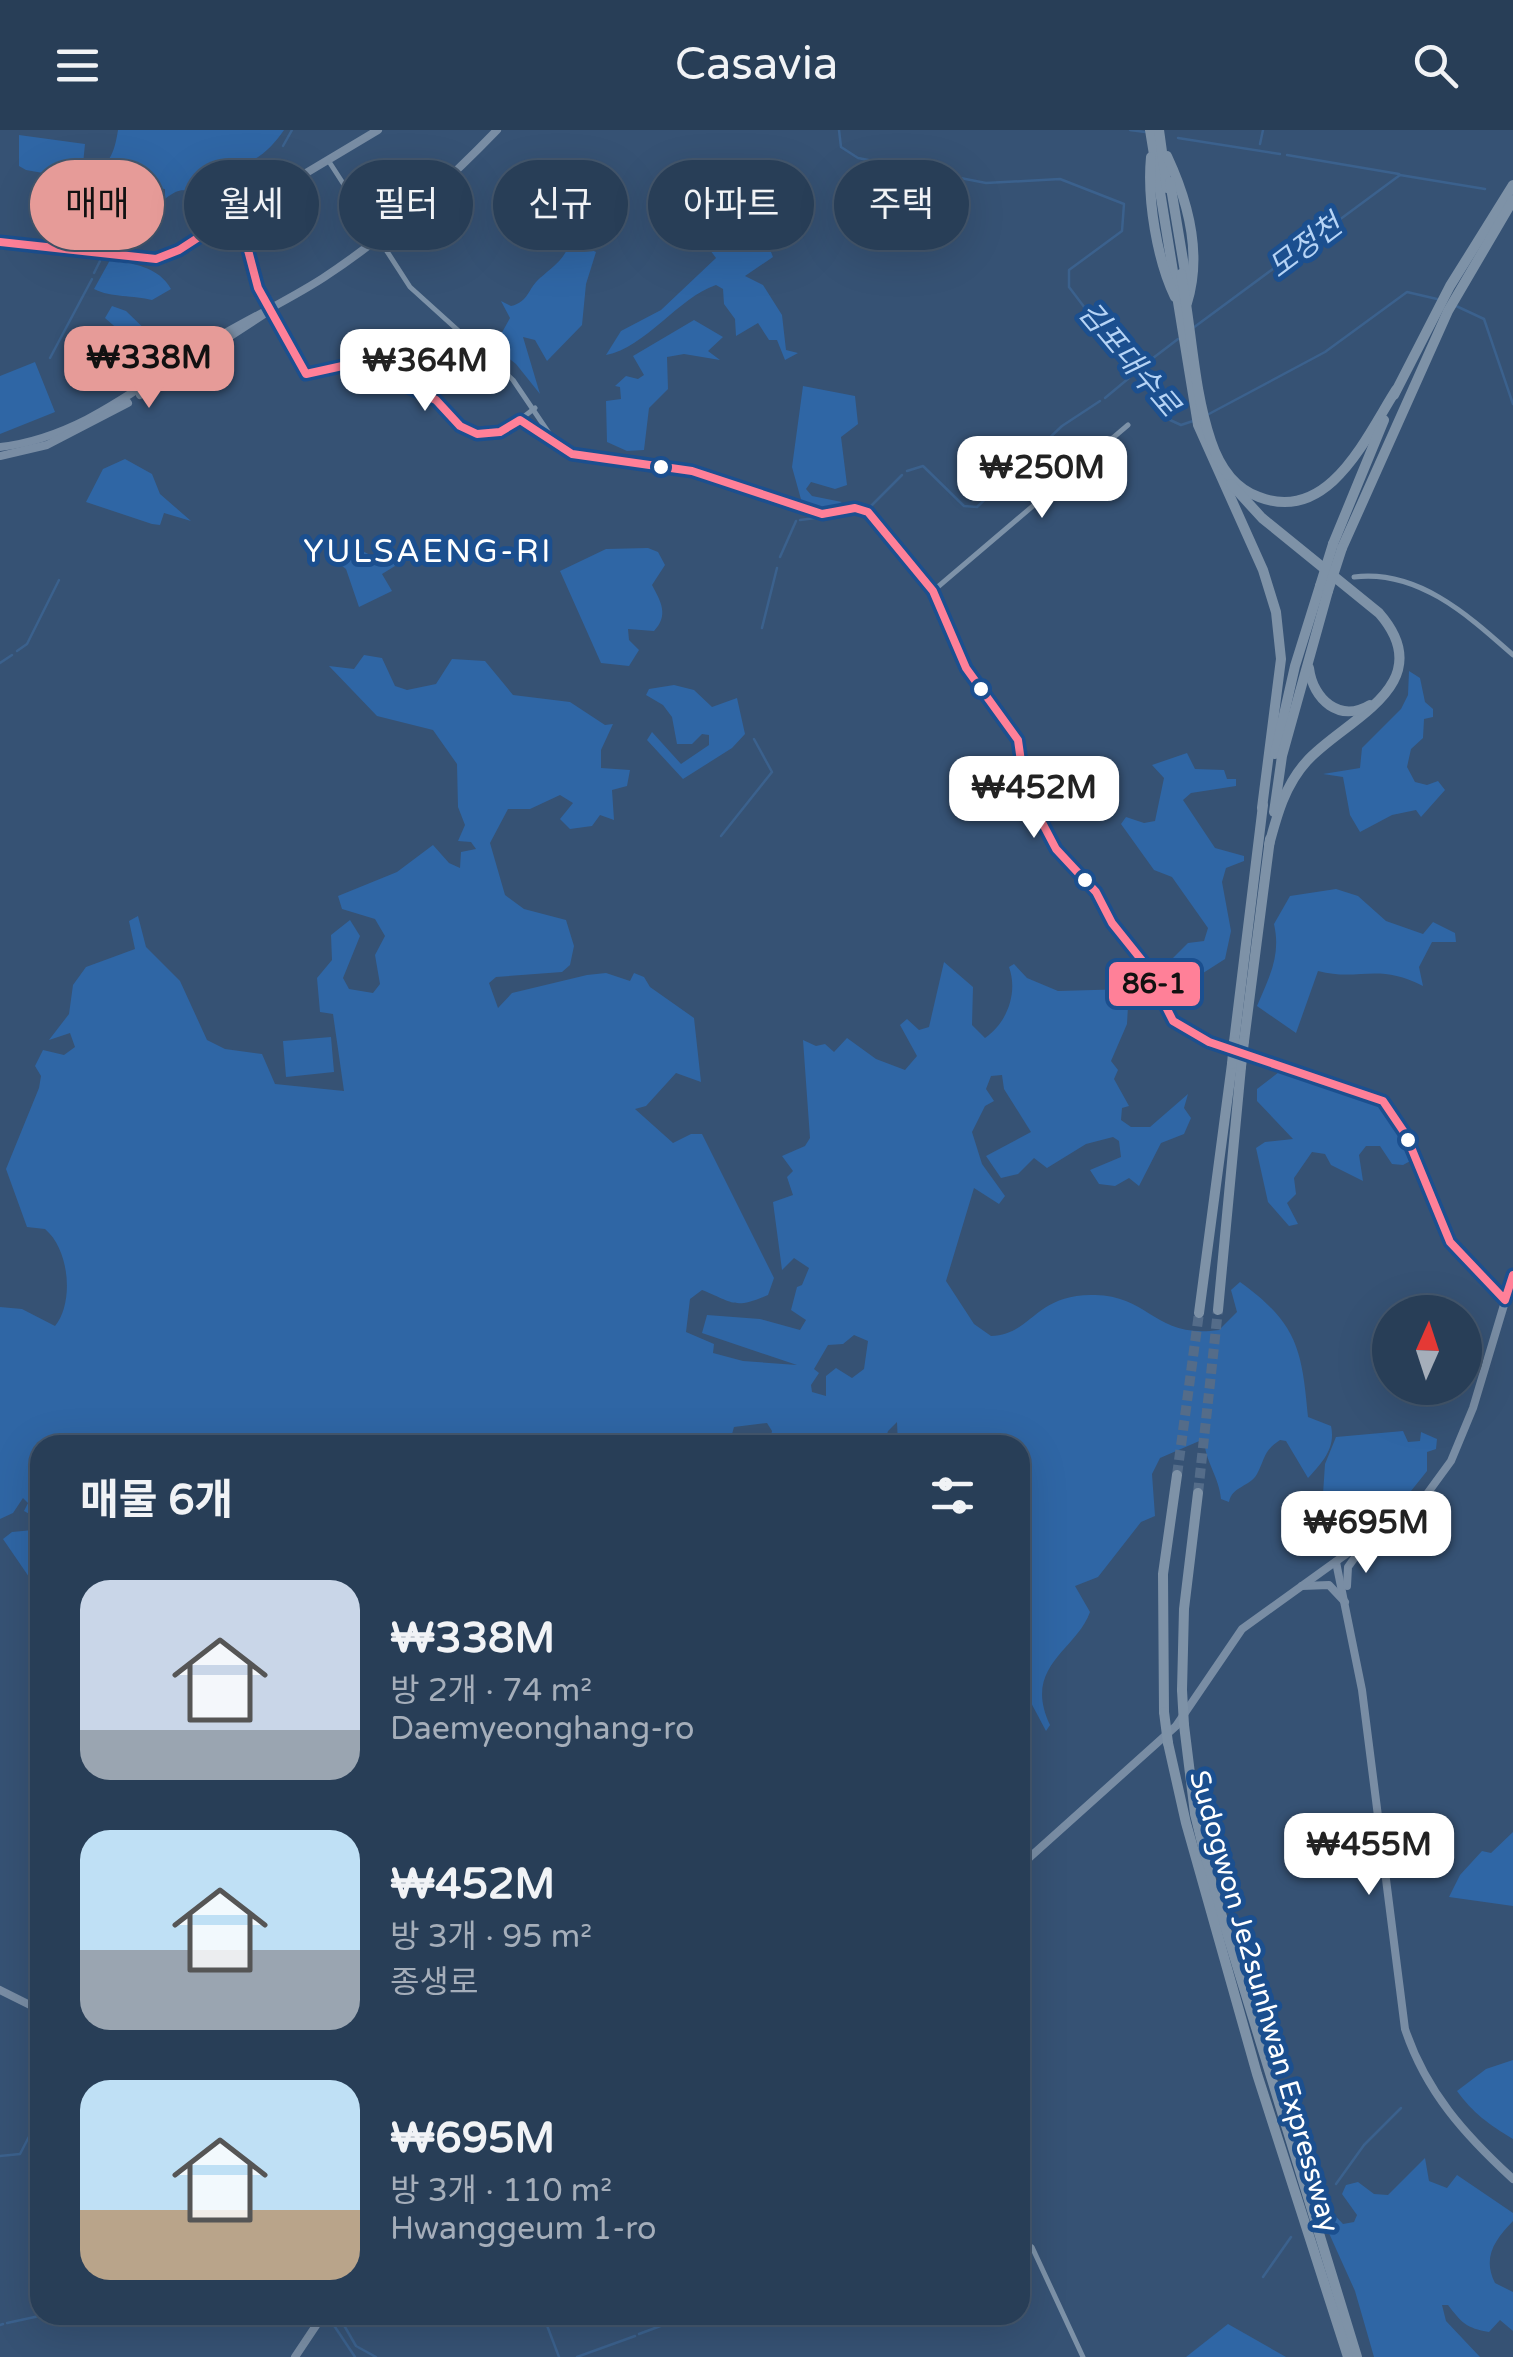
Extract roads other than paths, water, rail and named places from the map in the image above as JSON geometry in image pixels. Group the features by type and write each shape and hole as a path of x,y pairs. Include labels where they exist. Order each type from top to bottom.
{"highway":[{"path":"1150,130 1157,146 1202,424 1267,581 1280,638 1239,1041 1199,1313"},
{"path":"1157,146 1159,130"},
{"path":"1337,546 1443,310 1507,204 1513,185"},
{"path":"1221,472 1261,498 1287,502 1315,496 1345,468 1443,310"},
{"path":"1262,808 1295,666 1396,390"},
{"path":"1221,472 1250,514 1378,619 1389,639 1392,660 1387,682 1373,703 1344,712 1319,696 1308,660 1316,634"},
{"path":"1221,472 1250,507 1379,613 1393,631 1398,653 1392,686 1378,705 1330,738 1289,786 1269,845"},
{"path":"1239,1041 1282,756 1316,634 1324,588"},
{"path":"1218,1310 1236,1066"},
{"name":"Sudogwon Je2sunhwan Expressway","path":"1177,1475 1163,1574 1164,1712 1168,1743 1186,1823 1257,2074 1348,2357"},
{"name":"Sudogwon Je2sunhwan Expressway","path":"1198,1493 1184,1609 1182,1690 1195,1814 1212,1884 1357,2357"}],"street":[{"path":"319,165 378,130"},
{"path":"468,160 497,130"},
{"path":"328,160 339,178"},
{"path":"0,242 145,260 168,256 184,246"},
{"path":"248,250 269,310 306,374 356,364 436,400 460,426 476,434 500,432 535,408"},
{"path":"0,447 59,434 98,415 359,250"},
{"path":"384,250 417,294 513,380 554,442"},
{"path":"0,456 47,445 102,420 260,320 269,310"},
{"path":"520,420 572,454 709,475 822,514 865,510 933,591 966,668 1018,740 1024,790 1056,849 1096,892 1112,922 1144,963 1167,1014 1209,1042 1383,1101 1406,1135 1450,1242 1505,1300"},
{"path":"933,591 1128,425"},
{"path":"1354,577 1380,576 1426,589 1466,615 1513,655"},
{"path":"1030,1857 1157,1745 1187,1711 1242,1629 1416,1505 1450,1461 1484,1382 1513,1276"},
{"path":"1367,1542 1348,1567 1348,1605 1405,2029 1425,2076 1452,2118 1513,2179"},
{"path":"1336,1562 1348,1605"},
{"path":"1299,1587 1329,1585 1348,1605"},
{"path":"0,1990 30,2005"},
{"path":"1030,2246 1083,2357"},
{"path":"295,2357 316,2325"}],"waterway":[{"path":"283,146 292,130"},
{"name":"김포대수로","path":"839,130 841,147 858,158 986,183 1060,179 1124,204 1122,231 1069,270 1069,287 1170,420 1181,425 1196,420"},
{"path":"1130,130 1145,132"},
{"path":"1260,144 1263,130"},
{"path":"1178,138 1280,154"},
{"path":"1287,155 1399,174"},
{"name":"모정천","path":"1193,328 1400,175 1485,189"},
{"path":"94,273 100,261"},
{"path":"50,358 92,279"},
{"name":"김포대수로","path":"1207,415 1325,352 1407,292 1437,299"},
{"name":"김포대수로","path":"1454,305 1484,319 1513,404"},
{"name":"모정천","path":"1140,368 1178,339"},
{"name":"모정천","path":"1105,398 1129,378"},
{"name":"모정천","path":"907,471 923,466 964,506 977,507 1062,426 1100,401"},
{"name":"모정천","path":"869,508 902,475"},
{"name":"모정천","path":"800,520 863,512"},
{"name":"모정천","path":"780,557 796,521"},
{"name":"모정천","path":"762,628 777,568"},
{"path":"17,651 27,644 59,580"},
{"path":"0,663 12,655"},
{"name":"모정천","path":"721,836 772,772 754,739"},
{"path":"1336,2184 1364,2145 1401,2108"},
{"path":"0,2156 20,2154 30,2135"},
{"path":"1263,2277 1291,2237"},
{"path":"7,2323 30,2318"},
{"path":"334,2325 355,2357"},
{"path":"344,2325 356,2346 376,2357"},
{"path":"547,2325 559,2357"},
{"path":"639,2334 663,2325"},
{"path":"577,2357 635,2336"}],"tunnel":[{"path":"1198,1493 1218,1310"},
{"path":"1177,1475 1199,1313"}],"district":[{"name":"YULSAENG-RI","path":"428,551"}]}
